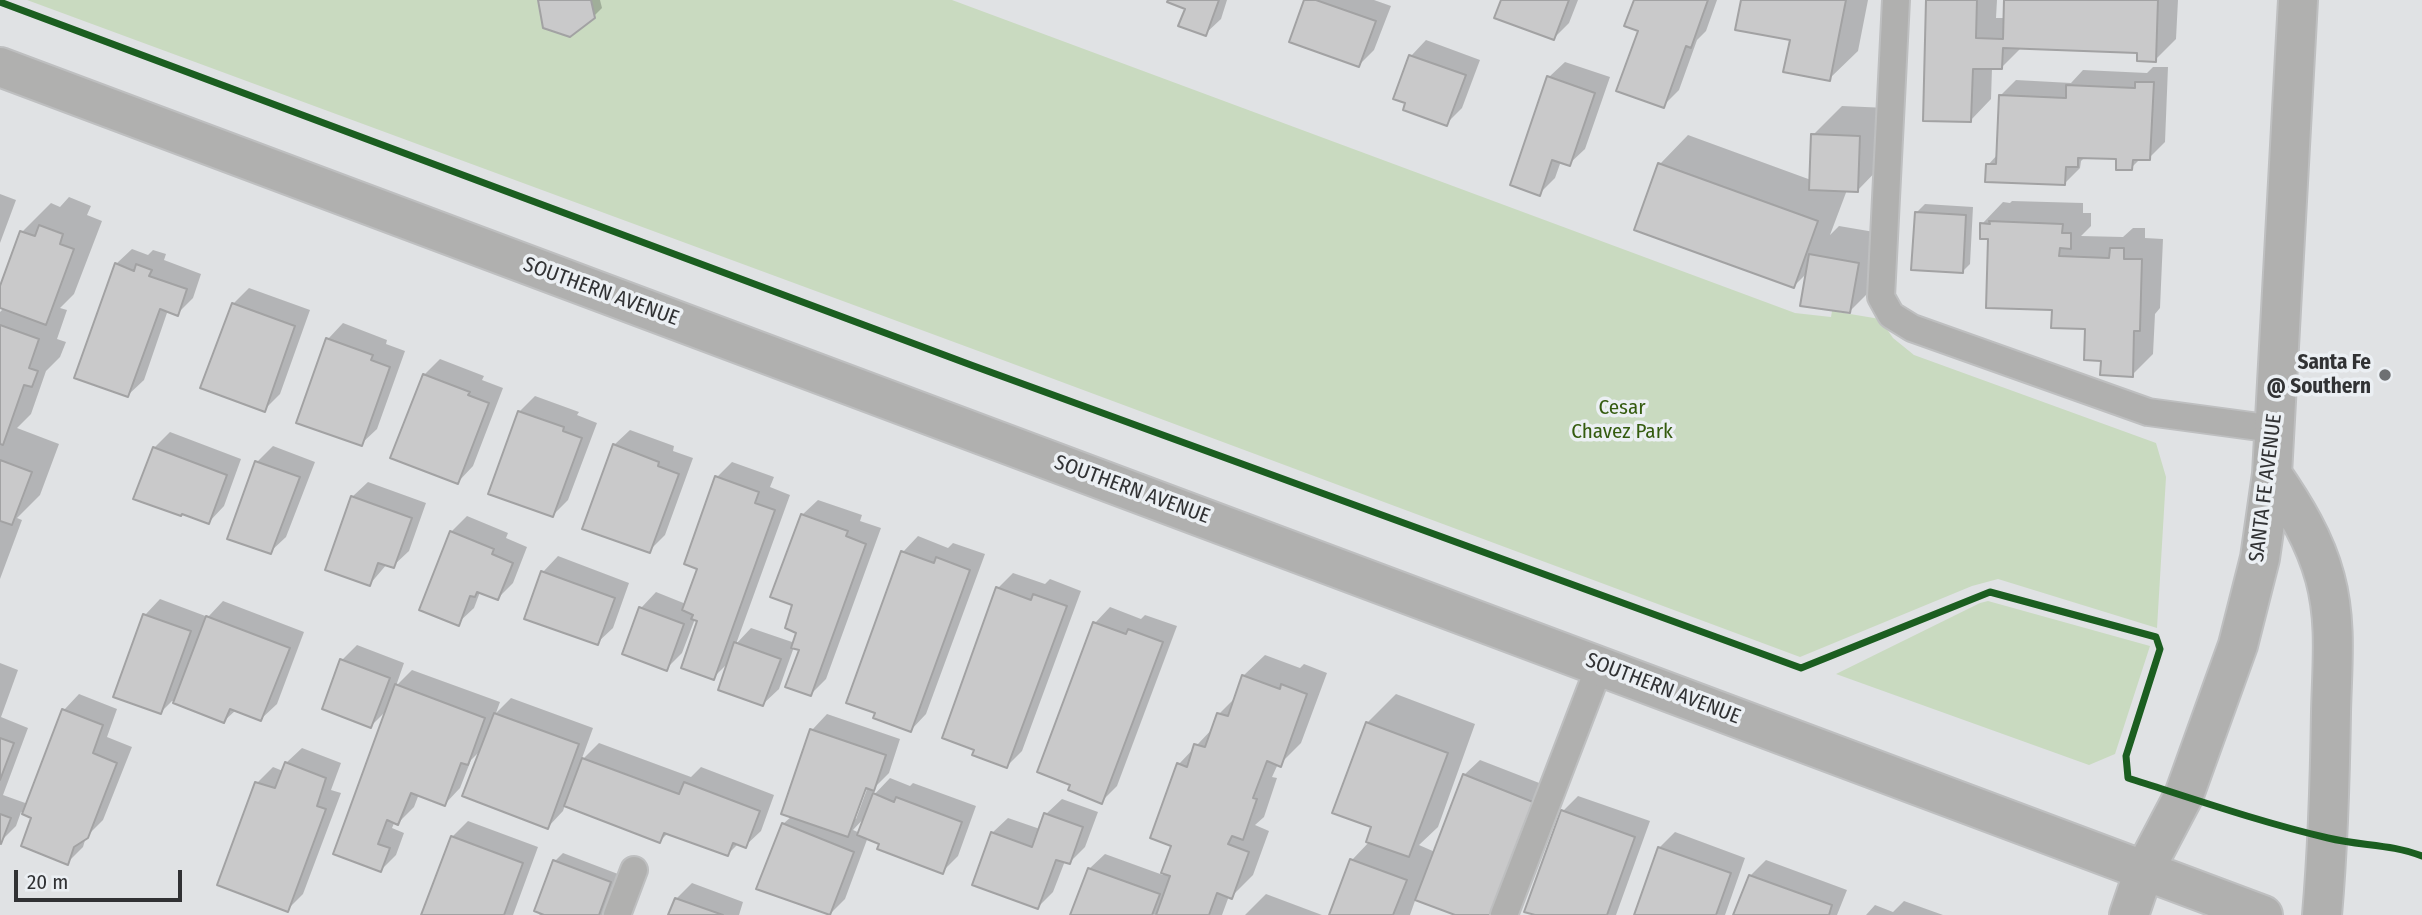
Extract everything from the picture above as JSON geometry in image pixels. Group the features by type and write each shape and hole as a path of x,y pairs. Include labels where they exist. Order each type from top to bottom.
{"street":[{"name":"SANTA FE AVENUE","path":"2129,915 2144,871 2184,795 2238,645 2260,558 2272,474 2298,0"},
{"name":"SOUTHERN AVENUE","path":"0,68 2263,915"},
{"path":"2272,474 2314,544 2325,578 2333,619 2329,838 2322,915"}],"lane":[{"path":"1896,0 1881,298 1891,315 1912,328 2148,412 2274,429"},
{"path":"1504,915 1600,665"},
{"path":"617,915 634,870"}],"green space":[{"name":"Cesar Chavez Park","path":"27,0 952,0 1795,313 1831,317 1832,311 1880,319 1893,338 1914,355 2156,443 2166,477 2157,628 1998,579 1972,586 1800,657"},
{"path":"1988,601 2150,646 2115,754 2089,765 1836,674"}],"building":[{"path":"538,0 591,0 595,18 570,37 543,28"},
{"path":"1219,0 1206,36 1178,26 1185,9 1167,2"},
{"path":"1304,0 1316,0 1376,21 1359,67 1289,42"},
{"path":"1501,0 1569,0 1554,40 1494,18"},
{"path":"1634,0 1708,0 1691,48 1686,46 1664,108 1616,91 1638,31 1624,26"},
{"path":"1741,0 1846,0 1830,81 1783,72 1790,40 1735,30"},
{"path":"1926,0 1977,0 1976,38 2003,39 2004,0 2158,0 2156,62 2137,61 2137,53 2003,48 2002,69 1973,69 1971,122 1923,121"},
{"path":"1409,55 1466,75 1447,126 1403,110 1405,103 1393,99"},
{"path":"1547,76 1595,93 1570,166 1552,160 1540,196 1510,185"},
{"path":"2135,82 2154,82 2150,160 2133,160 2132,170 2116,170 2116,159 2078,158 2078,167 2066,167 2065,185 1985,182 1986,164 1996,164 1999,95 2066,98 2066,85 2135,88"},
{"path":"1811,134 1860,136 1858,192 1809,190"},
{"path":"1658,163 1818,221 1794,288 1634,230"},
{"path":"1915,212 1966,215 1963,273 1911,270"},
{"path":"1989,221 2063,224 2062,233 2071,233 2071,249 2060,248 2059,256 2109,258 2110,248 2124,248 2124,259 2142,259 2140,331 2134,331 2133,377 2100,375 2101,361 2084,360 2085,329 2051,328 2052,310 1986,308 1988,239 1980,239 1980,223 1990,224"},
{"path":"39,225 63,234 60,244 74,249 46,325 0,308 0,286 20,231 35,236"},
{"path":"1809,254 1859,263 1850,313 1800,306"},
{"path":"115,263 134,271 136,264 152,270 149,276 187,289 178,316 160,309 128,397 74,378"},
{"path":"232,303 295,326 265,412 200,388"},
{"path":"0,325 39,339 29,368 38,371 32,387 24,385 3,445 0,444"},
{"path":"326,338 373,355 371,360 390,367 362,446 296,423"},
{"path":"423,374 470,392 468,395 489,403 458,484 390,458"},
{"path":"518,411 564,427 563,431 582,438 553,517 488,494"},
{"path":"613,444 659,462 658,466 679,474 650,553 582,529"},
{"path":"153,447 227,475 209,524 133,499"},
{"path":"0,460 32,472 12,525 0,521"},
{"path":"255,461 300,477 271,554 227,539"},
{"path":"715,476 759,492 755,503 775,510 714,680 681,668 697,621 691,619 693,615 682,610 697,569 684,564"},
{"path":"351,496 412,518 394,568 378,563 370,586 325,570"},
{"path":"801,514 848,531 846,536 866,544 811,696 785,687 799,650 791,648 796,633 785,628 792,605 770,597"},
{"path":"450,531 494,549 492,554 513,563 498,600 477,592 475,597 470,596 459,626 419,610"},
{"path":"901,551 934,563 936,557 970,570 911,732 873,718 875,713 846,703"},
{"path":"541,571 615,598 598,645 524,619"},
{"path":"996,587 1031,600 1033,594 1067,606 1007,768 972,755 974,750 942,738"},
{"path":"639,607 684,624 667,671 622,654"},
{"path":"143,614 191,631 161,714 113,697"},
{"path":"206,616 290,648 261,721 230,709 224,723 173,703"},
{"path":"1093,622 1126,634 1128,629 1163,642 1102,804 1068,790 1070,785 1037,772"},
{"path":"734,642 781,659 763,706 718,690"},
{"path":"340,659 390,678 371,728 322,709"},
{"path":"1242,675 1280,689 1281,684 1307,694 1281,767 1267,761 1253,798 1257,799 1243,840 1232,836 1228,844 1249,852 1232,899 1217,893 1209,915 1156,915 1170,876 1161,873 1171,846 1150,838 1177,763 1187,767 1194,744 1205,747 1217,713 1228,716"},
{"path":"395,684 485,718 468,765 461,763 445,806 411,793 398,825 387,820 378,844 390,848 381,872 333,854"},
{"path":"62,709 103,725 93,753 117,763 88,838 74,847 68,865 21,846 31,818 22,814"},
{"path":"494,713 579,744 548,829 462,796"},
{"path":"1366,722 1448,753 1409,857 1366,842 1371,827 1332,813"},
{"path":"810,729 886,755 874,791 866,788 848,837 781,814"},
{"path":"0,738 14,743 0,780"},
{"path":"582,758 679,794 684,782 760,811 746,848 733,843 728,856 664,833 660,843 564,806"},
{"path":"285,762 326,778 317,806 326,809 288,912 217,885 255,782 275,788"},
{"path":"1463,774 1533,802 1490,915 1455,915 1415,900"},
{"path":"873,793 894,802 896,797 962,822 943,874 877,849 879,844 857,835"},
{"path":"1561,810 1635,837 1607,915 1535,915 1524,912"},
{"path":"1044,813 1083,827 1070,864 1056,860 1038,909 972,885 991,832 1032,847"},
{"path":"0,814 11,818 1,844 0,843"},
{"path":"782,823 854,852 830,915 756,889"},
{"path":"451,836 523,863 504,915 421,915"},
{"path":"1658,847 1731,873 1716,915 1634,915"},
{"path":"1350,859 1407,880 1393,915 1329,915"},
{"path":"553,860 611,882 599,915 544,915 534,911"},
{"path":"1088,868 1160,894 1152,915 1070,915"},
{"path":"1749,875 1832,905 1829,915 1733,915"},
{"path":"675,898 723,915 668,915"}],"cycle path":[{"path":"0,2 971,365 1801,668 1990,592 2156,637 2160,649 2126,756 2128,778 2303,832 2340,841 2399,849 2422,856"}],"place":[{"name":"Santa Fe @ Southern","path":"2385,375"}]}
